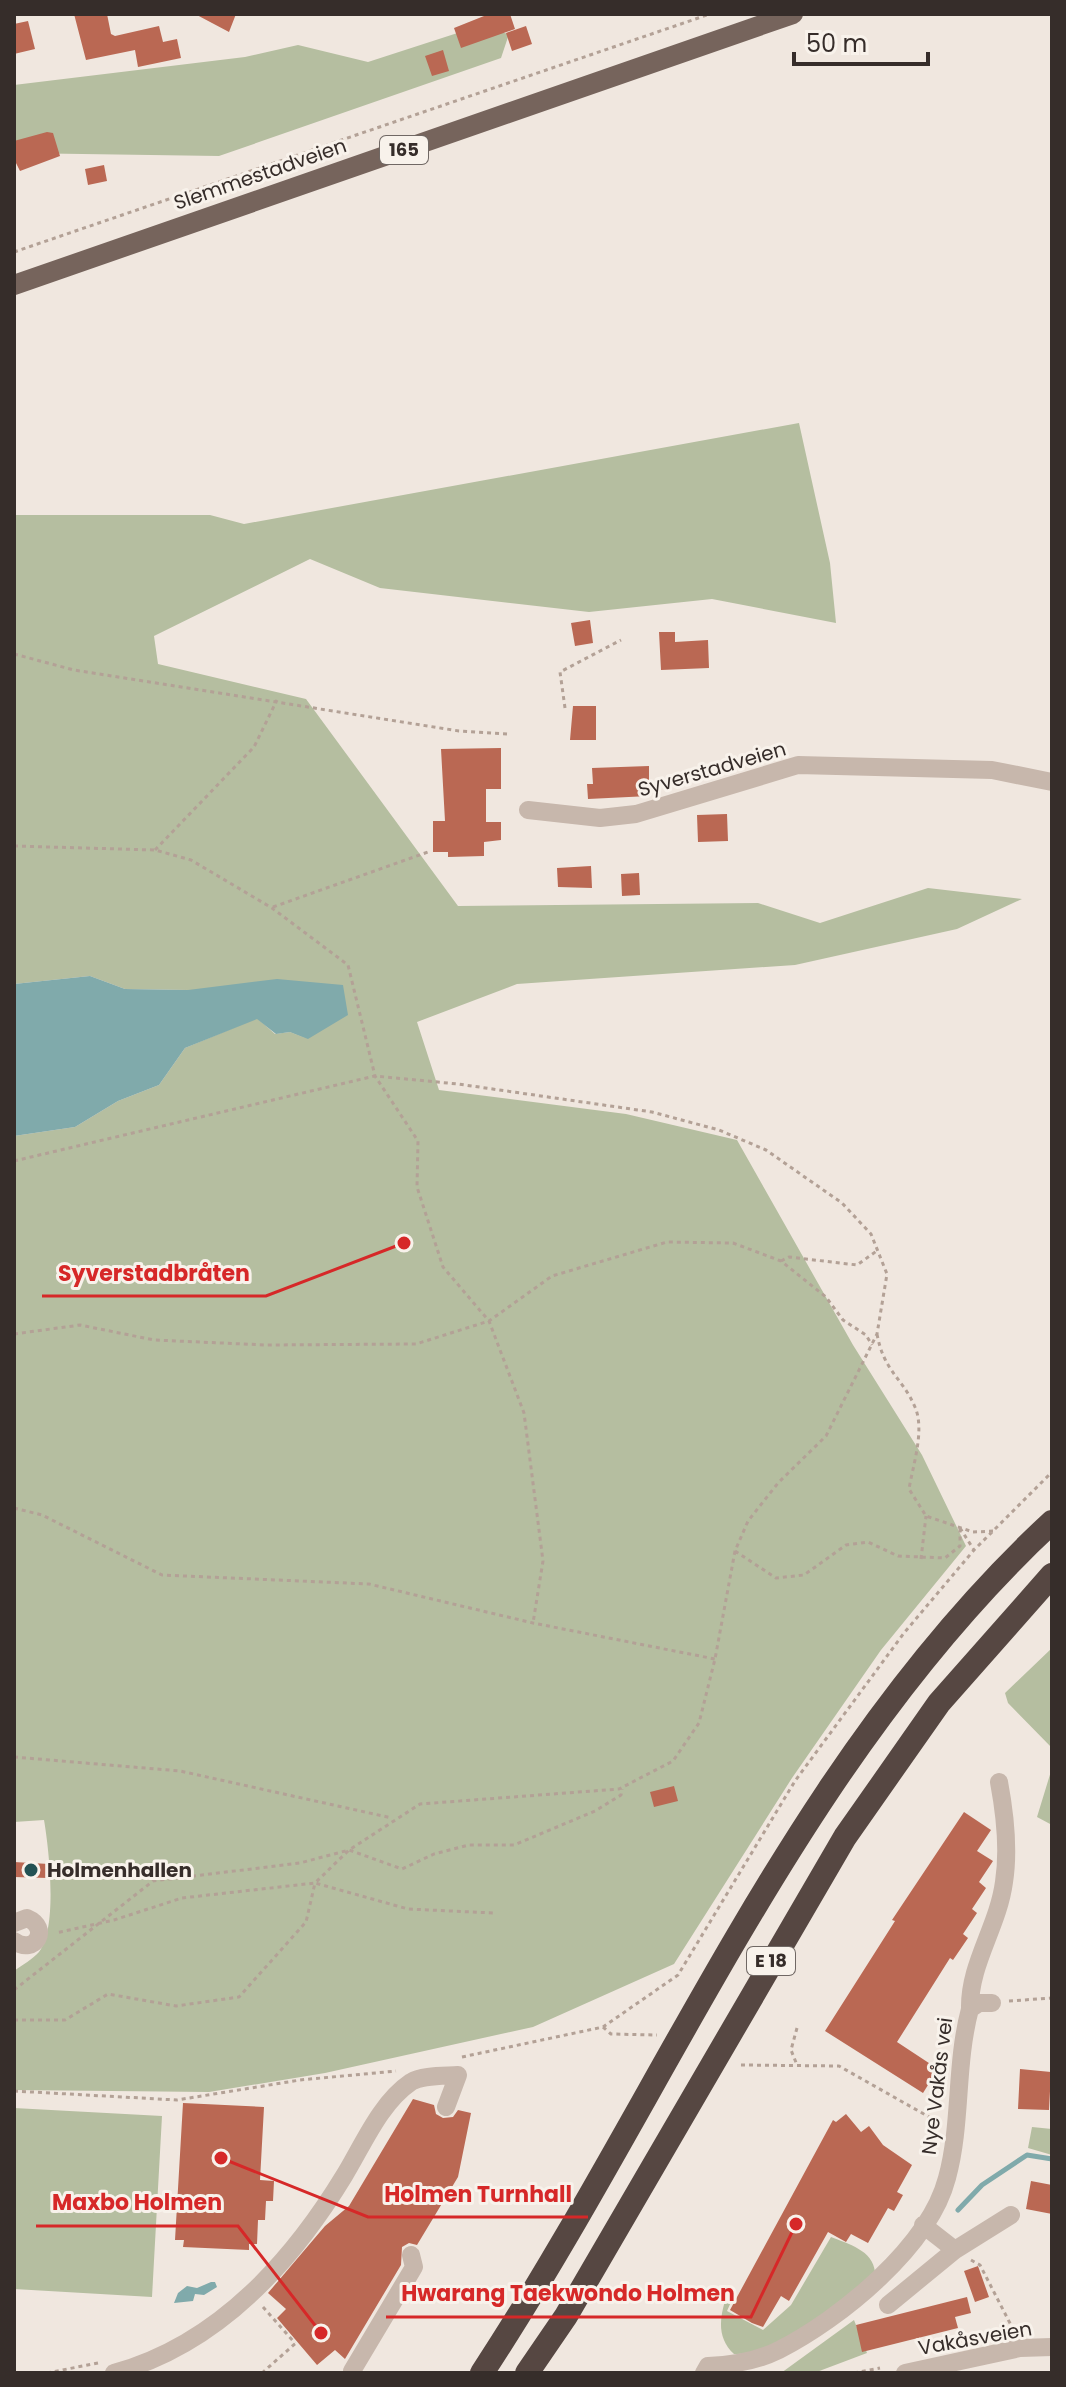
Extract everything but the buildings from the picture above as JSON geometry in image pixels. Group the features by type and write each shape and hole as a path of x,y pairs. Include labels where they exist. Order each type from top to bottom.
{"highway":[{"name":"E 18","path":"482,2373 602,2180 775,1873 848,1762 965,1610 1052,1522"},
{"name":"E 18","path":"527,2373 566,2316 845,1837 939,1703 1052,1575"}],"main road":[{"name":"Slemmestadveien","path":"14,285 793,14"}],"street":[{"name":"Syverstadveien","path":"528,810 600,818 636,814 798,765 992,770 1052,782"},
{"name":"Nye Vakås vei","path":"704,2373 708,2366 737,2364 778,2351 829,2319 885,2273 923,2225 946,2183 957,2133 962,2036 970,2009 969,1986 1004,1882 1005,1811 999,1782"},
{"path":"14,1923 22,1918 32,1919 40,1935 27,1947 14,1941"},
{"name":"Nye Vakås vei","path":"970,2009 979,2003 992,2003"},
{"path":"111,2366 166,2351 199,2335 253,2293 311,2227 393,2097 414,2080 458,2075 446,2107"},
{"path":"888,2305 955,2250 1011,2215"},
{"path":"923,2225 955,2250"},
{"path":"352,2371 414,2267 411,2255"},
{"name":"Vakåsveien","path":"905,2373 971,2365 1052,2347"}],"path":[{"path":"14,252 710,14"},
{"path":"565,708 560,672 621,640"},
{"path":"14,654 74,670 459,731 507,734"},
{"path":"155,850 254,747 277,700"},
{"path":"14,846 155,850 191,860 272,908 348,965 375,1076 418,1141 417,1187 443,1267 489,1321 524,1413 543,1561 533,1623"},
{"path":"272,908 428,852"},
{"path":"14,1161 375,1076 458,1084 652,1112 719,1130 766,1150 842,1203 871,1234 887,1274 877,1334 826,1436 770,1492 748,1521 735,1551 715,1659 699,1723 673,1761 623,1787 490,1801 420,1804 394,1818 349,1850 315,1883 306,1922 239,1997 176,2006 108,1994 65,2020 14,2020"},
{"path":"14,1334 80,1325 154,1340 266,1345 416,1344 489,1321 552,1276 667,1242 733,1243 781,1261 826,1297 843,1320 866,1335 872,1345"},
{"path":"781,1261 789,1257 857,1265 879,1249"},
{"path":"877,1334 881,1358 915,1406 919,1423 909,1489 926,1516 973,1532 995,1531"},
{"path":"457,2059 603,2027 678,1975 795,1781 904,1633 974,1550 1052,1472"},
{"path":"14,1508 42,1515 162,1575 369,1584 533,1623 715,1659"},
{"path":"921,1559 926,1516"},
{"path":"735,1551 776,1578 804,1575 846,1545 857,1543 868,1542 898,1556 945,1558 960,1546 960,1528"},
{"path":"960,1528 974,1550"},
{"path":"14,1757 180,1771 394,1818"},
{"path":"14,1990 153,1881 300,1863 349,1850 402,1869 434,1854 469,1845 514,1845 595,1811 621,1795 623,1787"},
{"path":"40,1935 102,1923 182,1898 315,1883 408,1909 493,1913"},
{"path":"992,2003 1052,1998"},
{"path":"603,2027 611,2034 660,2036"},
{"path":"797,2028 791,2050 797,2065"},
{"path":"741,2065 839,2066 957,2133"},
{"path":"14,2091 177,2100 300,2080 399,2071 388,2082"},
{"path":"955,2250 980,2265 1017,2338"},
{"path":"253,2293 296,2342 262,2373"},
{"path":"47,2373 111,2366"},
{"path":"854,2373 880,2368"}],"green space":[{"path":"476,27 509,34 501,58 219,156 14,153 14,85 245,57 298,45 368,62"},
{"path":"799,423 830,563 836,623 712,599 589,612 380,588 310,559 154,636 158,664 306,699 458,906 758,903 820,923 928,888 1022,899 957,929 795,965 517,984 417,1022 439,1090 626,1114 737,1140 853,1345 922,1455 966,1546 881,1650 792,1778 674,1964 533,2027 325,2073 209,2092 14,2090 14,1971 37,1955 45,1941 50,1888 44,1820 14,1822 14,1136 75,1127 118,1101 159,1085 185,1048 257,1018 188,990 125,989 90,976 14,984 14,515 210,515 244,524","holes":["257,1018 308,1039 290,1032 275,1034"]},
{"path":"1052,1648 1052,1748 1008,1703 1005,1693"},
{"path":"1052,1768 1052,1825 1037,1817"},
{"path":"14,2108 162,2116 152,2297 14,2289"},
{"path":"1032,2127 1052,2129 1052,2155 1028,2148"},
{"path":"831,2237 865,2253 875,2272 828,2311 790,2337 752,2352 734,2354 725,2342 721,2329 725,2301 731,2302 727,2311 763,2330 791,2305"},
{"path":"854,2320 867,2353 814,2373 781,2373"}],"water":[{"path":"90,976 125,989 188,990 277,979 343,985 348,1015 308,1039 290,1032 276,1034 257,1019 185,1048 159,1085 118,1101 75,1127 14,1136 14,984"},
{"path":"215,2282 217,2287 204,2295 195,2294 193,2301 174,2303 178,2293 187,2286 197,2288"}],"waterway":[{"path":"958,2210 982,2185 1027,2155 1052,2159"}],"place":[{"name":"Syverstadbråten","path":"404,1243"},
{"name":"Holmenhallen","path":"31,1870"},
{"name":"Holmen Turnhall","path":"221,2158"},
{"name":"Hwarang Taekwondo Holmen","path":"796,2224"},
{"name":"Maxbo Holmen","path":"321,2333"}]}
